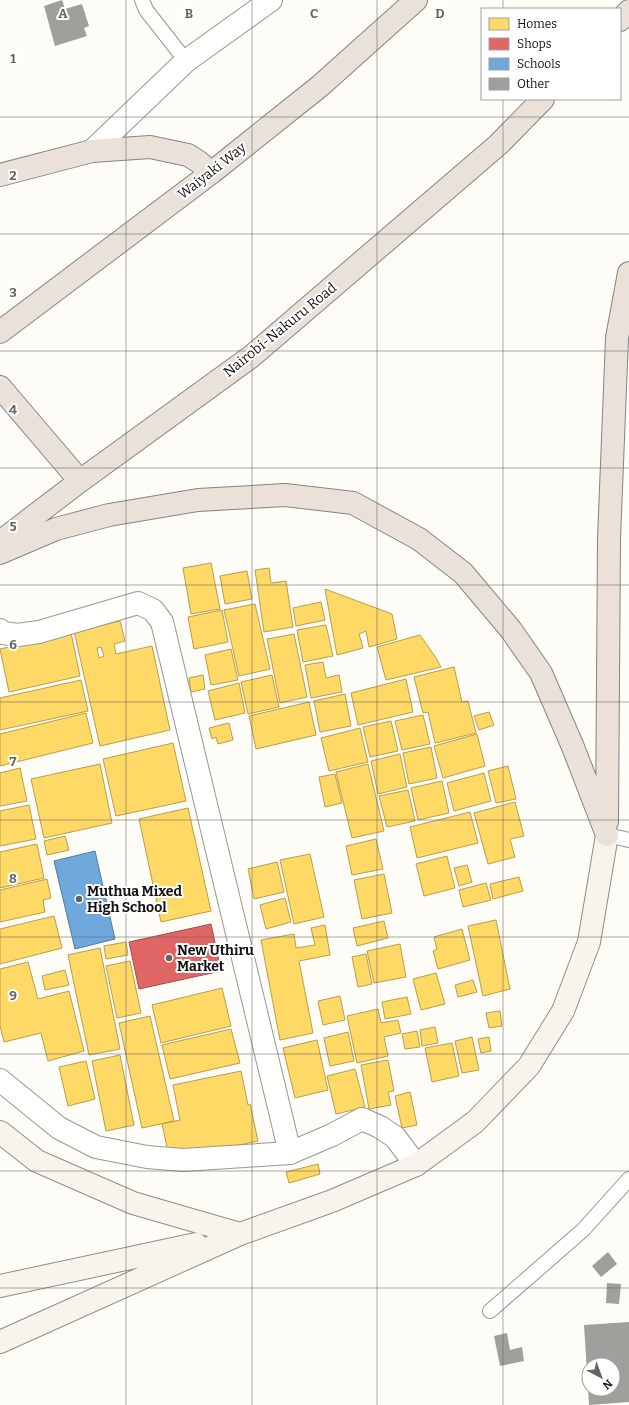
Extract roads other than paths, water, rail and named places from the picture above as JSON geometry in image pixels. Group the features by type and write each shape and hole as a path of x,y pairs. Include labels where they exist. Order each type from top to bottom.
{"highway":[{"name":"Waiyaki Way","path":"0,332 212,173 320,86 416,0"},
{"path":"621,19 629,11"},
{"name":"Nairobi-Nakuru Road","path":"0,542 80,481 252,356 499,144 542,100"},
{"path":"0,175 92,151 150,147 188,155 212,173"},
{"path":"607,835 609,539 617,338 629,273"},
{"path":"0,387 80,481"},
{"path":"0,553 56,529 108,515 198,500 285,495 353,503 420,539 463,573 511,630 541,672 573,747 607,835"}],"street":[{"path":"92,151 186,61 271,0"},
{"path":"0,630 3,633 18,635 39,632 138,603 153,610 162,622 290,1153"},
{"path":"0,1342 240,1234 332,1201 416,1165 476,1122 529,1066 563,1011 589,942 607,835"},
{"path":"0,1080 59,1128 96,1147 147,1157 183,1160 290,1153 332,1135 362,1119 380,1127 395,1137 416,1165"},
{"path":"0,1132 37,1160 133,1203 240,1234"},
{"path":"0,1286 240,1234"}],"lane":[{"path":"142,0 146,10 186,61"},
{"path":"607,835 629,840"},
{"path":"490,1311 583,1230 629,1180"}],"place":[{"name":"Muthua Mixed High School","path":"79,899"},
{"name":"New Uthiru Market","path":"169,958"}]}
